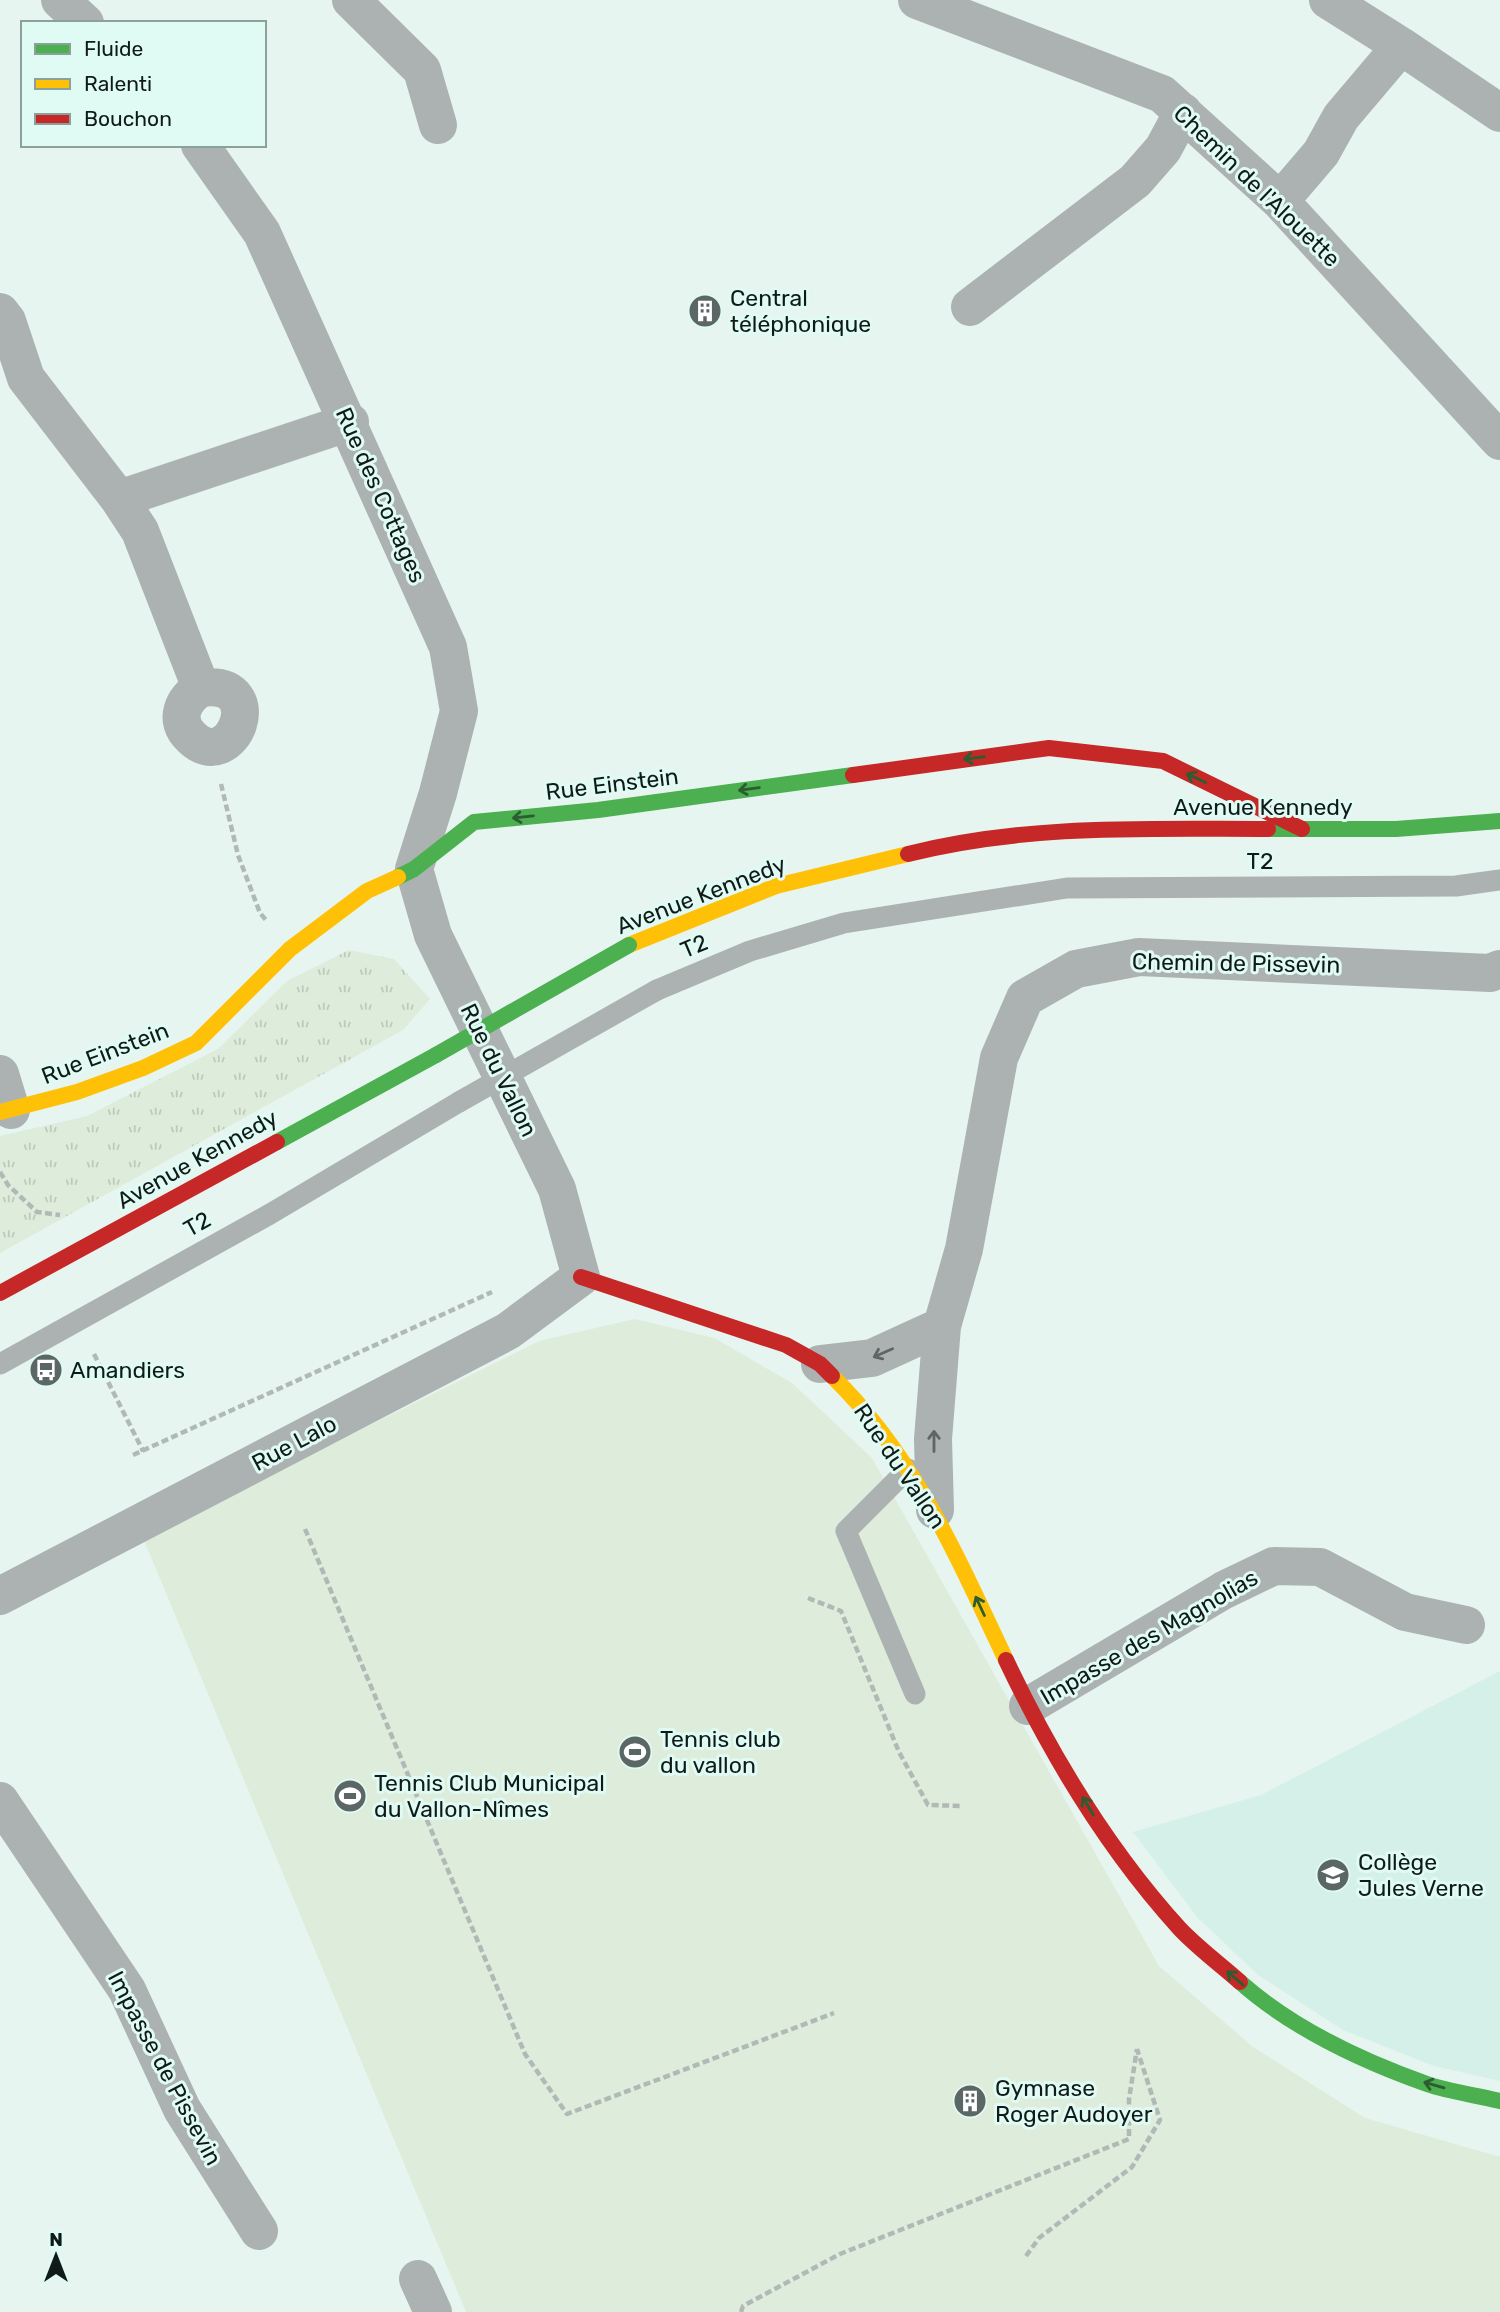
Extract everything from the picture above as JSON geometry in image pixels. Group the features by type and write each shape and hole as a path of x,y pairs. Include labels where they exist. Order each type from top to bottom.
{"street":[{"path":"60,0 83,21"},
{"path":"351,0 422,69 438,125"},
{"name":"Chemin de l'Alouette","path":"917,0 1161,94 1280,201 1500,441"},
{"path":"1328,0 1500,113"},
{"path":"1280,201 1321,153 1341,117 1401,46"},
{"path":"970,307 1135,181 1163,149 1183,112"},
{"name":"Rue des Cottages","path":"201,147 262,233 350,422 448,647 458,711 438,793 414,869"},
{"path":"0,312 7,321 26,378 119,499 140,531 201,688 190,695 182,706 181,719 185,732 195,741 207,746 221,744"},
{"path":"119,499 350,422"},
{"name":"Rue Einstein","path":"6,1111 77,1092 143,1068 196,1042 290,948 367,891 414,869 474,822 612,808 1049,748 1163,761 1302,829"},
{"name":"Avenue Kennedy","path":"0,1293 436,1055 629,945 776,886 967,839 1087,829 1396,829 1500,821"},
{"name":"Rue du Vallon","path":"414,869 433,935 557,1188 581,1277 786,1345 820,1364 869,1412 935,1510 1028,1706 1107,1837 1172,1920 1264,2003 1334,2044 1417,2079 1500,2101"},
{"name":"Chemin de Pissevin","path":"935,1510 933,1438 942,1326 964,1249 999,1058 1025,998 1076,969 1139,957 1490,973 1500,969"},
{"path":"0,1074 6,1111"},
{"name":"Rue Lalo","path":"0,1596 508,1331 581,1277"},
{"path":"820,1364 873,1358 942,1326"},
{"name":"Impasse des Magnolias","path":"1028,1706 1224,1590 1274,1566 1321,1567 1405,1612 1466,1625"},
{"name":"Impasse de Pissevin","path":"0,1801 127,1990 182,2109 259,2231"}],"lane":[{"name":"T2","path":"0,1364 270,1214 459,1102 657,990 750,951 844,923 1067,888 1457,886 1500,880"},
{"path":"908,1469 846,1531 915,1694"}],"path":[{"path":"221,744 221,790 238,855 260,913 270,925"},
{"path":"0,1172 8,1185 37,1212 70,1216"},
{"path":"133,1455 487,1293 496,1292"},
{"path":"94,1354 143,1451"},
{"path":"305,1529 525,2054 567,2114 834,2013"},
{"path":"808,1598 841,1611 899,1752 928,1805 962,1806"},
{"path":"741,2312 743,2306 840,2253 1129,2139 1129,2099 1137,2049 1160,2120 1132,2167 1039,2238 1026,2256"}],"shaded area":[{"name":"Collège Jules Verne","path":"1500,1671 1500,2081 1434,2066 1343,2030 1258,1975 1197,1917 1133,1832 1261,1795"}],"green space":[{"path":"349,950 394,959 430,999 403,1030 0,1253 0,1136 87,1116 218,1049 287,981"},
{"name":"Tennis club du vallon","path":"635,1319 714,1338 792,1383 872,1458 1159,1966 1253,2047 1365,2118 1500,2157 1500,2312 466,2312 143,1538 539,1341"}],"traffic: fast":[{"path":"398,877 414,869 474,822 598,810 853,775"},
{"path":"1268,829 1396,829 1500,821"},
{"path":"436,1055 629,945"},
{"path":"277,1142 436,1055"},
{"path":"1240,1982 1282,2014 1353,2054 1427,2084 1500,2101"}],"traffic: slow":[{"path":"629,945 776,886 908,854"},
{"path":"0,1112 77,1092 143,1068 196,1043 290,949 367,891 398,877"},
{"path":"832,1376 888,1440 911,1475 952,1546 1006,1660"}],"traffic: jam":[{"path":"853,775 1049,748 1163,761 1302,829"},
{"path":"908,854 997,837 1042,833 1131,829 1268,829"},
{"path":"0,1293 277,1142"},
{"path":"581,1277 786,1345 820,1364 832,1376"},
{"path":"1006,1660 1062,1766 1129,1867 1180,1929 1240,1982"}],"place":[{"name":"Central téléphonique","path":"705,311"},
{"name":"Amandiers","path":"46,1370"},
{"name":"Tennis club du vallon","path":"635,1752"},
{"name":"Tennis Club Municipal du Vallon-Nîmes","path":"350,1796"},
{"name":"Collège Jules Verne","path":"1333,1875"},
{"name":"Gymnase Roger Audoyer","path":"970,2101"}]}
